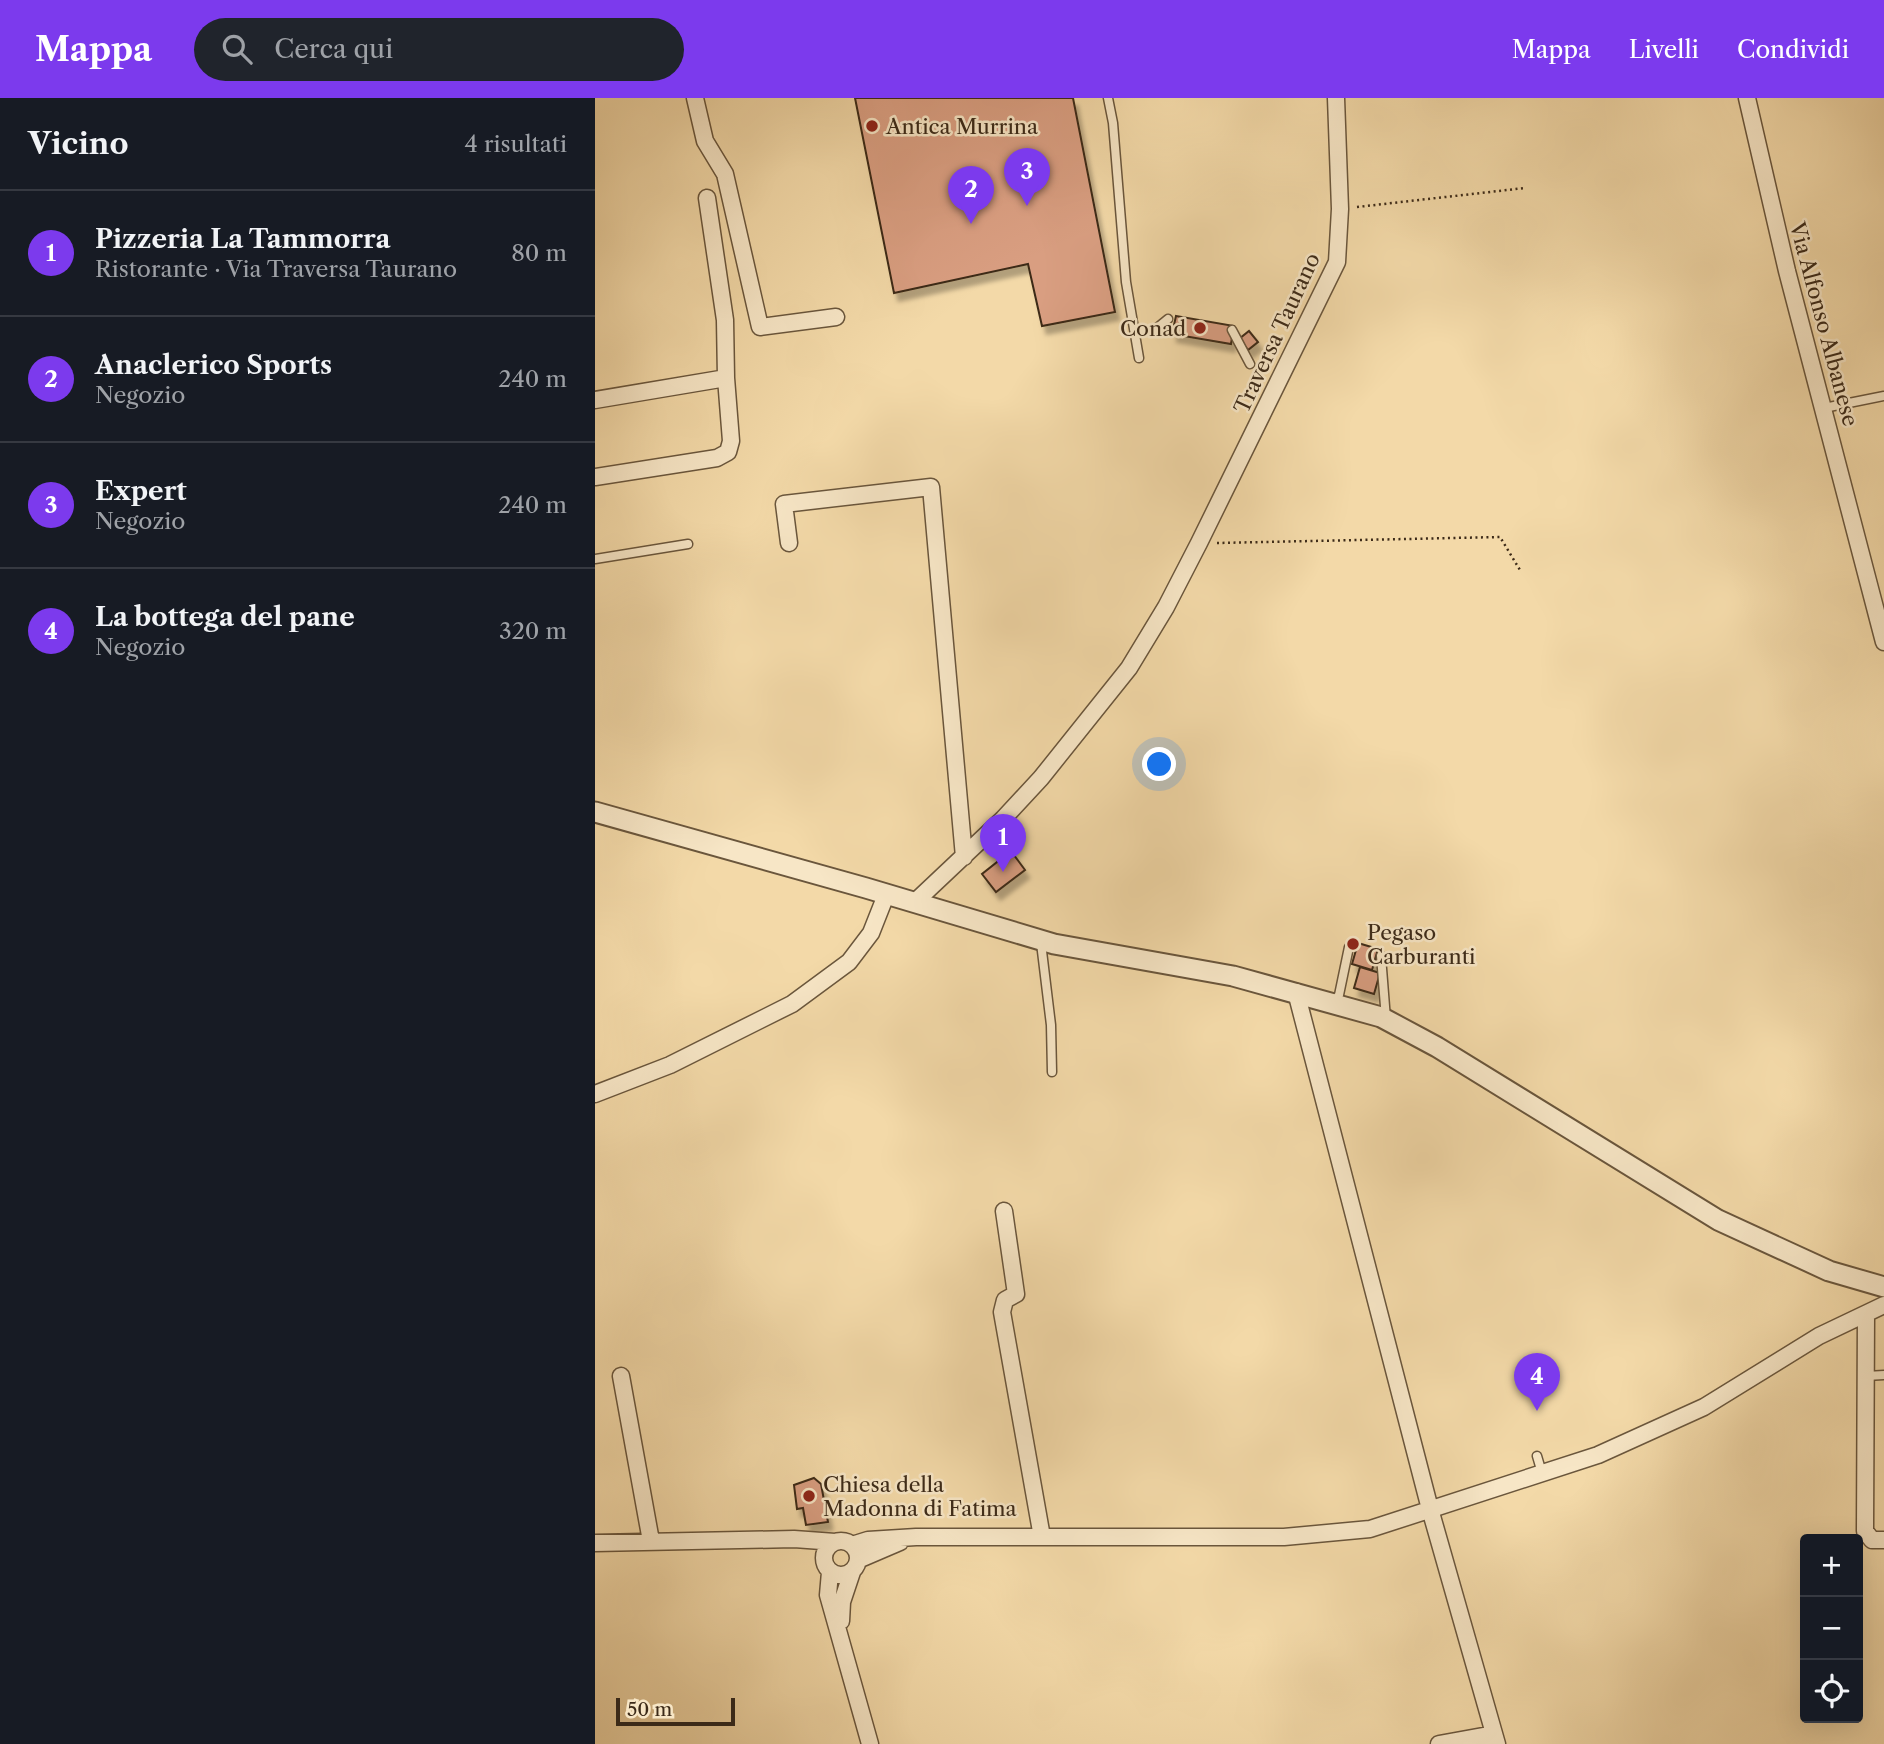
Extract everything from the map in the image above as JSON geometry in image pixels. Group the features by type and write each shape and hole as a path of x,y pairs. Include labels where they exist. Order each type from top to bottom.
{"street":[{"path":"695,98 705,141 725,174 760,327 836,317"},
{"name":"Traversa Taurano","path":"915,902 964,857 1041,778 1129,668 1166,607 1337,262 1340,209 1336,98"},
{"name":"Via Alfonso Albanese","path":"1747,98 1787,271 1884,642"},
{"path":"595,477 717,458 728,452 731,441 725,320 708,198"},
{"path":"595,400 726,378"},
{"path":"789,543 784,504 931,487 964,857"},
{"path":"595,812 886,895 969,912 1054,944 1233,976 1386,1019 1437,1047 1718,1220 1829,1271 1876,1283 1871,1297 1876,1310 1866,1376 1865,1531 1872,1540 1884,1539"},
{"path":"595,1094 670,1065 792,1003 849,962 871,933 886,895"},
{"path":"1296,992 1430,1509 1495,1739 1439,1744"},
{"path":"1004,1211 1016,1294 1005,1300 1002,1312 1042,1537"},
{"path":"795,1539 841,1576 854,1559 916,1537 1284,1536 1370,1529 1598,1455 1704,1407 1819,1336 1876,1310"},
{"path":"621,1377 650,1541"},
{"path":"595,1543 795,1539 844,1541 854,1559 842,1602 841,1634"},
{"path":"835,1542 827,1548 828,1595 870,1744"}],"lane":[{"path":"1108,98 1113,123 1126,282 1139,358"},
{"path":"1134,329 1152,332 1168,319"},
{"path":"1232,330 1250,365"},
{"path":"1824,408 1884,396"},
{"path":"595,559 688,544"},
{"path":"1041,940 1051,1014 1052,1072"},
{"path":"1333,1003 1339,995 1349,947"},
{"path":"1381,956 1386,1019"},
{"path":"1866,1376 1884,1375"},
{"path":"1537,1456 1542,1473"}],"path":[{"path":"1340,209 1525,188"},
{"path":"1202,538 1500,537 1520,570"}],"building":[{"path":"855,98 1073,98 1115,312 1042,326 1028,264 894,293"},
{"path":"1176,316 1234,326 1231,344 1172,334"},
{"path":"1249,331 1258,342 1248,350 1239,339"},
{"path":"1011,851 1025,870 996,892 982,874"},
{"path":"1358,943 1378,949 1372,970 1352,964"},
{"path":"1360,967 1380,973 1374,994 1354,988"},
{"name":"Chiesa della Madonna di Fatima","path":"814,1478 821,1484 828,1522 806,1525 803,1508 797,1509 794,1485"}],"place":[{"name":"Antica Murrina","path":"872,126"},
{"name":"Expert","path":"1027,206"},
{"name":"Anaclerico Sports","path":"971,224"},
{"name":"Conad","path":"1200,328"},
{"name":"Pizzeria La Tammorra","path":"1003,872"},
{"name":"Pegaso Carburanti","path":"1353,944"},
{"name":"La bottega del pane","path":"1537,1411"},
{"name":"Chiesa della Madonna di Fatima","path":"809,1496"}]}
